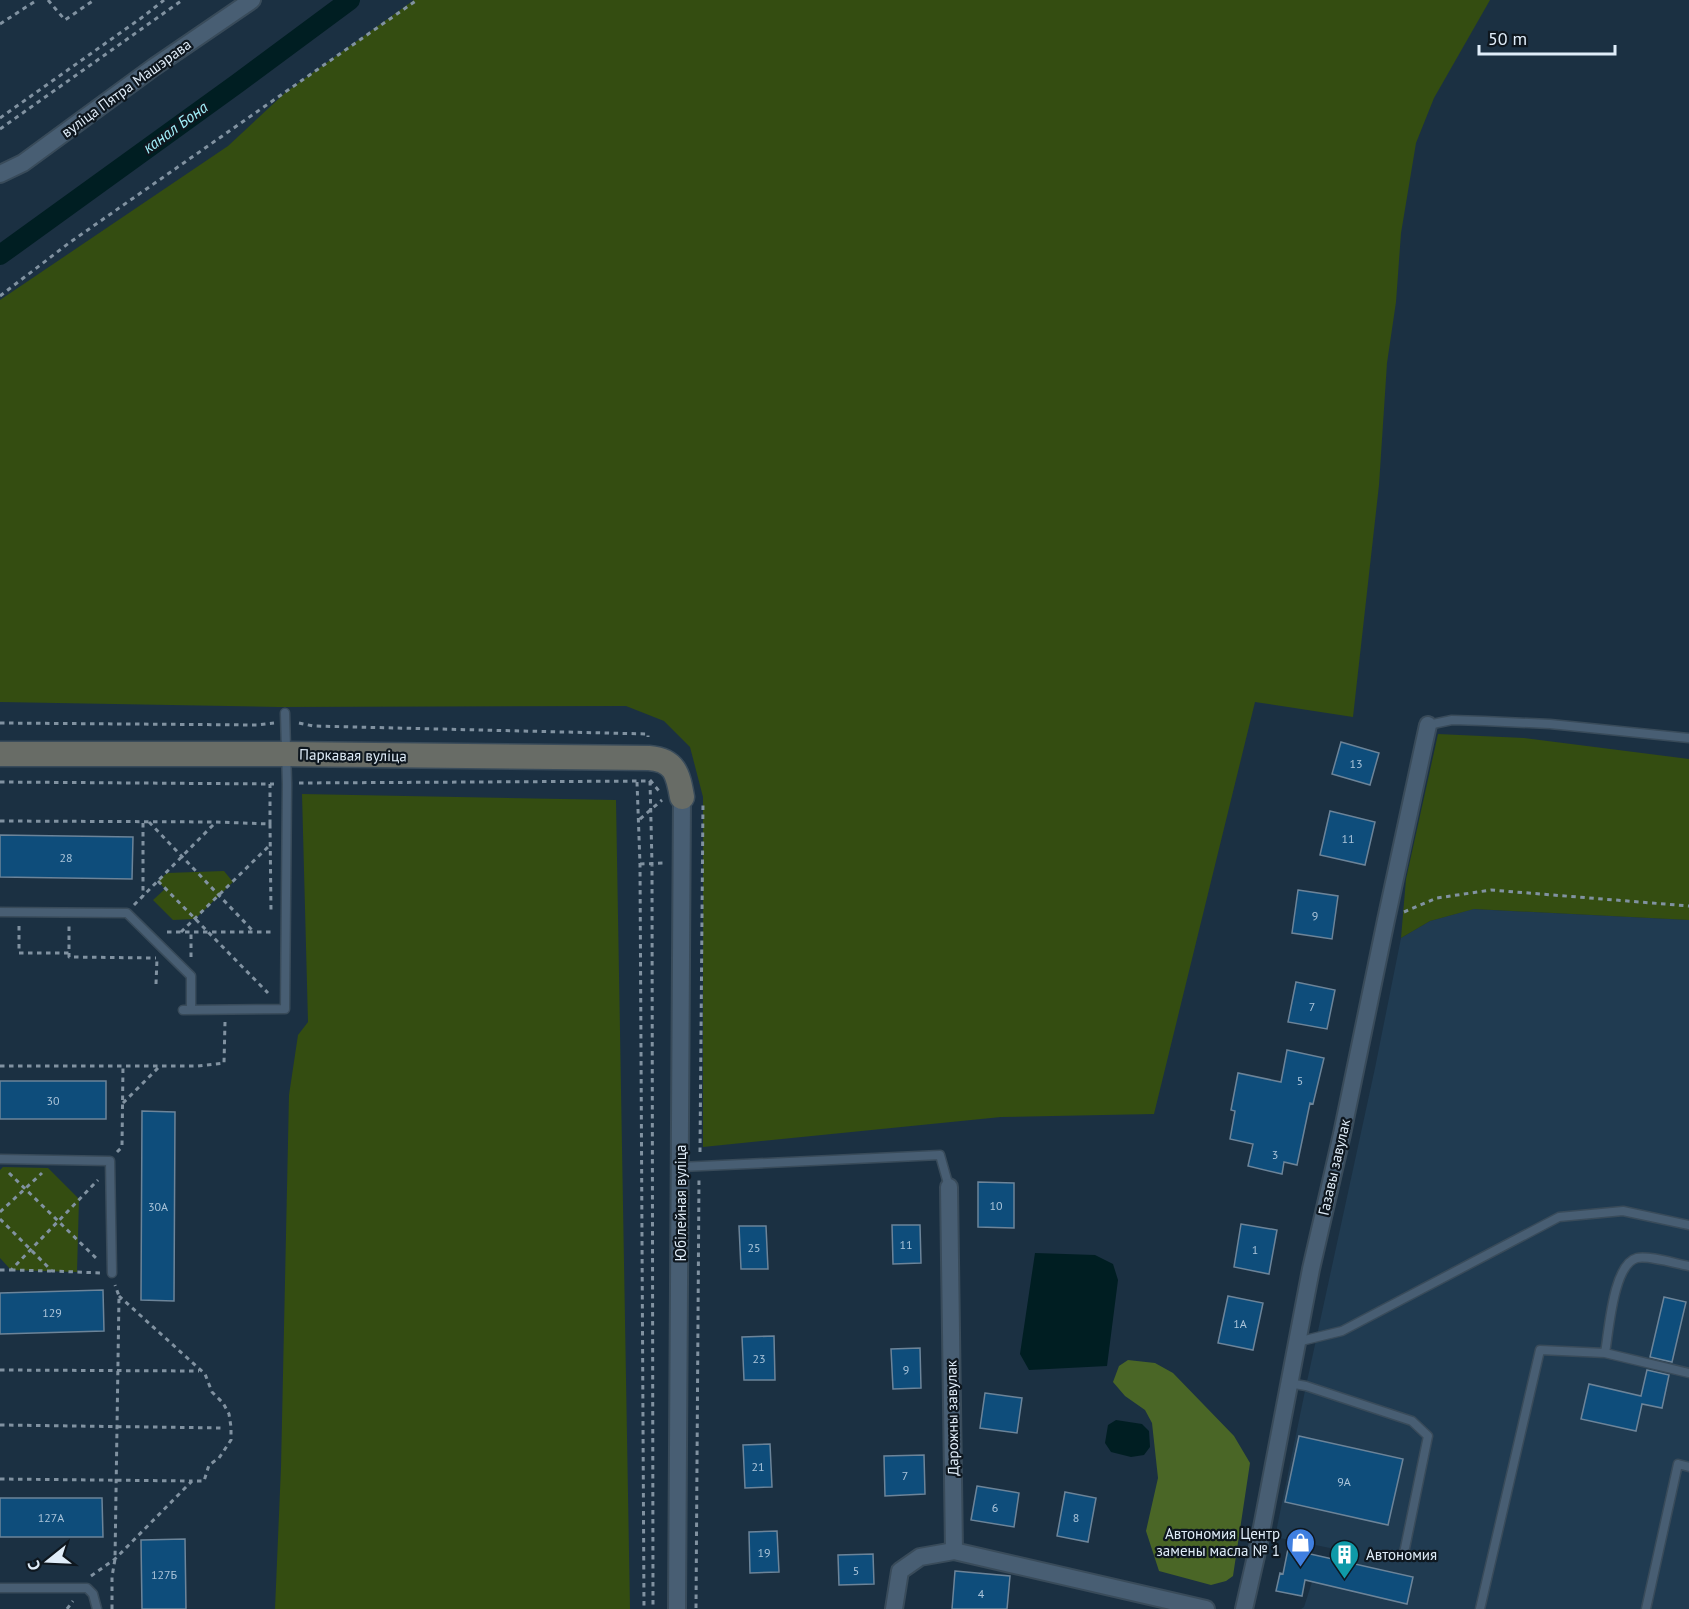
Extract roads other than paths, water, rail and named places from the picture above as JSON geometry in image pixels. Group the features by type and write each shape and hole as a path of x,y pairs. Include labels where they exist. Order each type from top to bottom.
{"street":[{"name":"вуліца Пятра Машэрава","path":"0,174 23,163 154,67 252,0"},
{"name":"Газавы завулак","path":"1244,1609 1259,1543 1311,1269 1342,1134 1428,725"},
{"name":"Паркавая вуліца","path":"0,754 287,754 657,759 667,762 675,770 683,797"},
{"name":"Юбілейная вуліца","path":"677,1609 683,797"},
{"name":"Дарожны завулак","path":"949,1187 954,1551"},
{"path":"894,1609 900,1571 920,1557 954,1551 1206,1609"}],"lane":[{"path":"0,912 127,913 190,976 187,1010 285,1009 287,754 285,713"},
{"path":"1428,725 1452,720 1550,724 1689,738"},
{"path":"680,1167 940,1155 949,1187"},
{"path":"1,1163 56,1160 110,1165 112,1273"},
{"path":"1297,1342 1342,1331 1559,1217 1623,1211 1689,1225"},
{"path":"1605,1353 1617,1283 1626,1264 1635,1258 1643,1257 1689,1266"},
{"path":"1480,1609 1540,1350 1605,1353 1689,1373"},
{"path":"1289,1383 1306,1386 1412,1421 1428,1436 1404,1552"},
{"path":"1646,1609 1678,1464 1689,1467"},
{"path":"0,1588 87,1588 93,1594 97,1609"}],"waterway":[{"name":"канал Бона","path":"0,255 350,0"}],"place":[{"name":"Автономия Центр замены масла № 1","path":"1301,1568"},
{"name":"Автономия","path":"1345,1580"}]}
